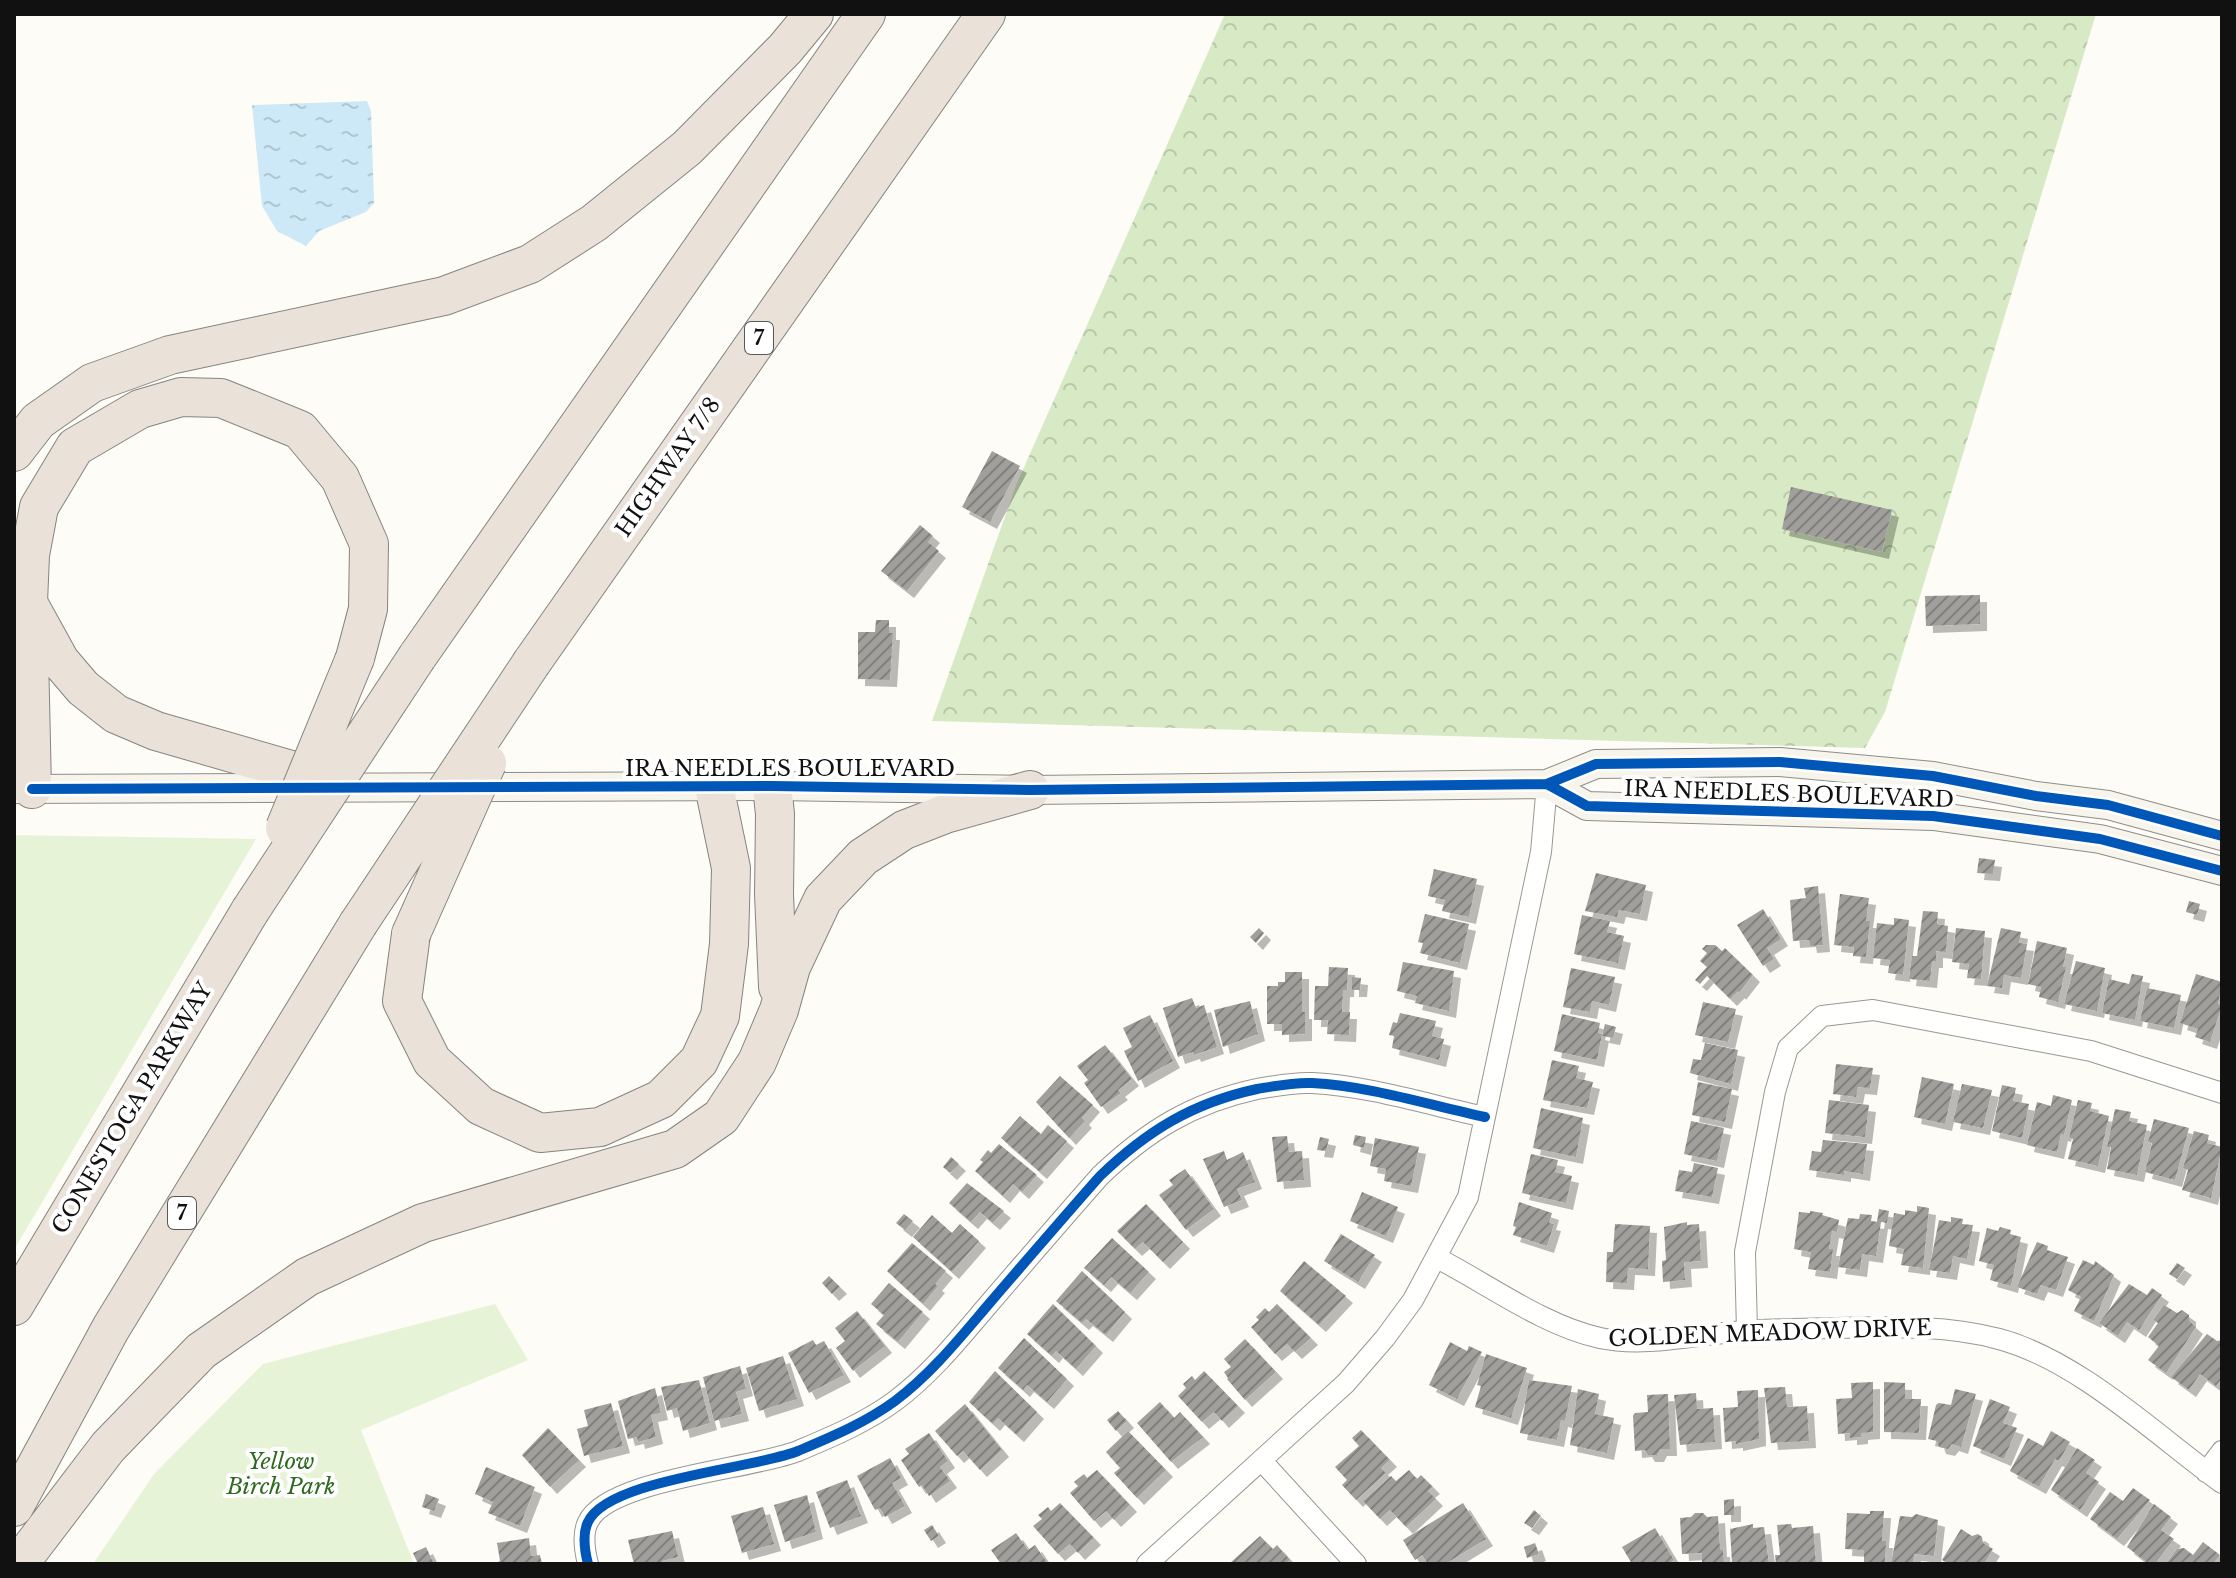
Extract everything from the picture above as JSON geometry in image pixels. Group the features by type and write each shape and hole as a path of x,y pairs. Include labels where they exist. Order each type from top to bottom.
{"highway":[{"path":"14,452 38,421 92,383 170,355 444,296 530,264 594,223 687,148 785,49 814,14"},
{"path":"250,911 417,657 866,14"},
{"name":"HIGHWAY 7/8","path":"14,1507 111,1328 358,924 532,662 986,14"},
{"path":"23,789 30,555 39,507 75,447 140,409 181,397 221,398 300,430 340,478 369,544 368,609 355,658 250,911"},
{"path":"28,603 60,661 83,688 116,714 156,731 351,787"},
{"path":"532,662 411,934 402,1001 432,1061 481,1106 540,1133 600,1127 661,1099 699,1061 720,1016 729,944 731,868 714,786"},
{"path":"772,786 779,1010"},
{"path":"19,1564 108,1447 201,1351 307,1277 423,1223 675,1149 721,1117 757,1062 779,1010 791,967 823,899 863,857 904,830 945,814 1030,790"},
{"name":"CONESTOGA PARKWAY","path":"14,1306 250,911"}],"main road":[{"name":"IRA NEEDLES BOULEVARD","path":"23,789 772,786 1030,790 1547,784 1596,764 1780,762 1933,776 2036,796 2108,805 2222,836"},
{"name":"IRA NEEDLES BOULEVARD","path":"1547,784 1587,806 1933,816 2100,839 2222,871"}],"street":[{"path":"1147,1564 1346,1383 1413,1300 1437,1258 1468,1197 1541,852 1547,784"},
{"path":"1747,1331 1745,1252 1775,1092 1788,1048 1822,1016 1873,1010 2060,1045 2091,1051 2222,1093"},
{"path":"588,1564 585,1535 588,1521 599,1508 623,1495 704,1472 793,1453 849,1429 894,1401 934,1368 1100,1176 1130,1148 1185,1113 1213,1100 1240,1093 1310,1083 1346,1087 1485,1117"},
{"name":"GOLDEN MEADOW DRIVE","path":"1437,1258 1528,1309 1599,1338 1627,1341 1747,1331 1942,1328 2001,1339 2046,1358 2085,1380 2214,1477"},
{"path":"2214,1477 2222,1451"},
{"path":"1261,1460 1356,1564"}],"green space":[{"path":"1225,14 2096,14 1885,712 1865,748 932,721 1017,483"},
{"path":"14,835 256,839 14,1250"},
{"name":"Yellow Birch Park","path":"495,1304 528,1360 361,1430 414,1564 93,1564 154,1474 263,1364"}],"water":[{"path":"367,101 371,111 374,203 366,212 319,231 306,246 277,231 262,206 252,105"}],"building":[{"path":"992,451 1020,466 990,522 962,507"},
{"path":"1791,487 1892,510 1882,552 1782,529"},
{"path":"920,525 933,536 928,542 939,551 907,591 881,571"},
{"path":"1980,595 1980,624 1926,626 1925,596"},
{"path":"876,620 889,620 889,633 893,633 890,680 858,679 858,632 875,632"},
{"path":"1979,858 1995,860 1993,874 1977,873"},
{"path":"1434,869 1477,879 1469,917 1442,911 1445,900 1428,896"},
{"path":"1596,873 1646,885 1640,914 1619,910 1617,917 1585,911"},
{"path":"1818,886 1823,945 1810,946 1809,940 1793,941 1790,900 1806,898 1804,888"},
{"path":"1840,894 1869,898 1866,957 1853,956 1854,947 1834,945"},
{"path":"2189,901 2200,904 2197,915 2186,912"},
{"path":"1763,909 1781,939 1767,948 1774,959 1763,966 1737,925"},
{"path":"1923,911 1938,912 1937,924 1948,926 1946,952 1936,951 1930,981 1909,979 1912,956 1917,956"},
{"path":"1425,914 1469,924 1460,963 1420,953 1423,943 1418,942"},
{"path":"1582,915 1610,921 1607,932 1624,936 1618,963 1574,954"},
{"path":"1894,918 1909,920 1903,975 1888,973 1890,960 1873,958 1877,923 1894,925"},
{"path":"1259,928 1264,933 1256,943 1250,937"},
{"path":"1956,928 1985,931 1981,979 1967,978 1969,964 1952,962"},
{"path":"2001,928 2021,932 2019,943 2027,944 2021,978 2004,975 2002,988 1987,986"},
{"path":"2037,941 2067,948 2058,1002 2039,997 2041,987 2028,984"},
{"path":"1706,945 1715,945 1722,951 1725,948 1753,975 1730,999 1707,976 1700,984 1695,980 1707,967 1700,961 1707,953 1702,949"},
{"path":"2076,961 2105,968 2097,1011 2064,1004"},
{"path":"1403,962 1454,971 1449,1011 1415,1003 1417,996 1397,991"},
{"path":"1329,967 1348,968 1342,1012 1350,1012 1349,1035 1327,1034 1328,1020 1314,1020 1315,986 1328,986"},
{"path":"1571,968 1615,977 1609,1005 1592,1001 1590,1012 1563,1007"},
{"path":"1285,972 1302,972 1305,1034 1282,1035 1282,1024 1267,1024 1267,986 1285,982"},
{"path":"2132,974 2143,976 2135,1020 2102,1013 2109,979 2129,984"},
{"path":"2196,974 2222,982 2218,1004 2222,1005 2210,1042 2195,1037 2198,1029 2180,1023"},
{"path":"1352,977 1361,978 1360,990 1352,990"},
{"path":"2147,988 2181,995 2174,1028 2140,1021"},
{"path":"1192,998 1196,1008 1204,1005 1217,1047 1178,1057 1163,1008"},
{"path":"1250,1001 1258,1034 1223,1047 1214,1010"},
{"path":"1703,1002 1736,1009 1728,1042 1695,1035"},
{"path":"1400,1013 1436,1021 1432,1036 1444,1039 1439,1060 1392,1048 1394,1036 1389,1035"},
{"path":"1562,1014 1600,1023 1598,1033 1602,1034 1597,1060 1554,1051"},
{"path":"1150,1015 1173,1061 1138,1081 1124,1051 1132,1047 1123,1028"},
{"path":"1605,1024 1616,1027 1613,1038 1602,1036"},
{"path":"1705,1043 1738,1050 1731,1084 1690,1073 1693,1059 1701,1060"},
{"path":"1105,1045 1132,1079 1118,1090 1121,1093 1101,1107 1084,1083 1088,1080 1077,1066"},
{"path":"1552,1060 1579,1066 1576,1078 1593,1082 1587,1108 1543,1100"},
{"path":"1836,1064 1873,1068 1870,1088 1858,1087 1856,1097 1833,1094"},
{"path":"1060,1076 1093,1105 1082,1118 1085,1121 1069,1138 1036,1102"},
{"path":"1922,1077 1954,1084 1945,1124 1914,1117"},
{"path":"1698,1082 1732,1089 1725,1122 1692,1115"},
{"path":"1962,1084 1992,1090 1983,1128 1953,1122"},
{"path":"2002,1085 2016,1088 2013,1101 2029,1104 2022,1138 1992,1131"},
{"path":"2053,1095 2072,1100 2057,1152 2027,1145 2037,1102 2051,1106"},
{"path":"1829,1100 1869,1105 1865,1137 1825,1133"},
{"path":"2078,1100 2092,1103 2090,1111 2109,1116 2098,1166 2068,1159 2073,1139 2069,1138"},
{"path":"1541,1108 1583,1118 1576,1157 1533,1148"},
{"path":"2115,1109 2131,1112 2129,1121 2147,1125 2137,1175 2107,1169 2111,1147 2107,1147"},
{"path":"1020,1116 1041,1134 1048,1125 1067,1141 1040,1172 1001,1138"},
{"path":"2154,1119 2189,1128 2175,1180 2145,1172"},
{"path":"1691,1121 1724,1128 1717,1161 1684,1154"},
{"path":"2194,1131 2209,1135 2207,1143 2222,1147 2211,1198 2182,1190 2188,1170 2183,1168"},
{"path":"1355,1135 1366,1137 1364,1148 1353,1145"},
{"path":"1287,1136 1289,1152 1302,1151 1304,1180 1277,1182 1272,1137"},
{"path":"1320,1137 1329,1139 1326,1151 1317,1150"},
{"path":"1375,1138 1419,1147 1411,1186 1384,1181 1386,1169 1370,1166"},
{"path":"1823,1140 1867,1144 1863,1174 1844,1171 1844,1175 1809,1170 1812,1151 1821,1152"},
{"path":"999,1144 1037,1175 1022,1192 1013,1184 1003,1196 975,1171 988,1150 991,1153"},
{"path":"1224,1151 1227,1160 1243,1152 1255,1182 1237,1189 1242,1200 1224,1207 1203,1159"},
{"path":"1531,1154 1558,1160 1555,1172 1572,1176 1566,1203 1522,1193"},
{"path":"951,1157 959,1164 950,1173 943,1167"},
{"path":"1694,1163 1718,1168 1712,1197 1675,1191 1679,1170 1692,1172"},
{"path":"1185,1169 1214,1209 1186,1230 1159,1195 1173,1185 1169,1180"},
{"path":"967,1183 1004,1211 993,1223 980,1212 971,1222 949,1203"},
{"path":"1362,1192 1398,1207 1386,1236 1350,1221"},
{"path":"1519,1202 1552,1213 1549,1223 1554,1224 1547,1246 1513,1235"},
{"path":"1146,1204 1183,1242 1163,1262 1143,1242 1135,1249 1117,1231"},
{"path":"1917,1206 1929,1208 1923,1268 1901,1265 1904,1249 1889,1246 1894,1213 1905,1215 1905,1210 1917,1212"},
{"path":"1879,1209 1889,1211 1887,1223 1881,1222 1876,1256 1862,1254 1860,1270 1838,1267 1848,1218 1859,1219 1860,1214 1872,1215 1871,1221 1877,1222"},
{"path":"1810,1211 1839,1220 1837,1232 1832,1231 1830,1272 1808,1269 1811,1252 1794,1249 1799,1212"},
{"path":"904,1214 913,1221 905,1230 896,1223"},
{"path":"932,1215 952,1233 960,1224 979,1241 952,1272 913,1237"},
{"path":"1951,1217 1963,1219 1962,1224 1973,1225 1967,1259 1953,1256 1950,1273 1929,1270 1939,1220 1951,1222"},
{"path":"1687,1222 1687,1225 1699,1224 1701,1261 1684,1262 1685,1280 1663,1282 1662,1261 1666,1260 1664,1227"},
{"path":"1615,1224 1650,1226 1648,1269 1628,1268 1627,1283 1606,1282 1607,1252 1613,1252"},
{"path":"2000,1227 2021,1237 2011,1286 1990,1280 1994,1265 1979,1261 1987,1228 1998,1231"},
{"path":"1341,1234 1375,1255 1358,1282 1324,1261"},
{"path":"1112,1238 1149,1272 1130,1293 1111,1277 1104,1285 1084,1268"},
{"path":"2037,1242 2048,1246 2047,1250 2068,1257 2056,1290 2041,1285 2037,1294 2017,1287"},
{"path":"912,1243 946,1271 923,1304 887,1271"},
{"path":"2083,1260 2094,1265 2095,1261 2114,1275 2094,1321 2074,1311 2081,1297 2068,1290"},
{"path":"1304,1261 1346,1296 1319,1325 1280,1291"},
{"path":"2177,1263 2185,1268 2177,1279 2169,1274"},
{"path":"1082,1271 1125,1312 1106,1335 1086,1319 1082,1323 1056,1301"},
{"path":"829,1276 840,1287 832,1294 822,1283"},
{"path":"889,1283 923,1312 898,1342 876,1324 884,1315 871,1304"},
{"path":"2129,1284 2147,1295 2152,1288 2162,1295 2139,1330 2127,1322 2118,1336 2099,1323"},
{"path":"1053,1304 1096,1346 1076,1369 1056,1351 1052,1356 1027,1334"},
{"path":"1277,1304 1311,1338 1295,1352 1287,1344 1275,1354 1251,1327 1265,1308 1269,1312"},
{"path":"2164,1305 2177,1313 2182,1310 2196,1327 2166,1373 2148,1360 2159,1346 2148,1337 2158,1323 2153,1320"},
{"path":"857,1311 885,1346 853,1371 836,1348 845,1341 835,1328"},
{"path":"2207,1334 2217,1341 2222,1340 2222,1378 2216,1386 2200,1374 2189,1390 2171,1377"},
{"path":"1024,1338 1067,1379 1047,1402 1027,1385 1023,1390 998,1368"},
{"path":"1245,1339 1276,1372 1245,1400 1227,1379 1224,1372 1231,1367 1224,1359"},
{"path":"813,1340 816,1345 824,1341 844,1375 809,1393 788,1353"},
{"path":"1450,1342 1467,1351 1469,1346 1482,1352 1457,1399 1429,1385"},
{"path":"1486,1354 1527,1368 1511,1418 1475,1407 1481,1386 1477,1385"},
{"path":"783,1356 797,1399 759,1411 746,1368"},
{"path":"740,1366 746,1389 736,1392 742,1414 714,1421 703,1377"},
{"path":"995,1371 1037,1412 1017,1435 998,1418 993,1424 969,1402"},
{"path":"1204,1371 1238,1406 1222,1421 1214,1412 1202,1422 1178,1396 1186,1388 1183,1384 1192,1376 1195,1380"},
{"path":"699,1380 710,1423 683,1431 677,1408 667,1411 661,1387"},
{"path":"1529,1380 1572,1386 1565,1421 1561,1420 1557,1440 1520,1433"},
{"path":"1873,1382 1873,1432 1850,1438 1850,1433 1838,1434 1836,1399 1852,1398 1851,1383"},
{"path":"1884,1382 1905,1383 1905,1399 1921,1399 1919,1433 1884,1432"},
{"path":"1785,1387 1787,1407 1807,1406 1809,1441 1771,1443 1764,1388"},
{"path":"655,1388 661,1413 651,1415 656,1437 638,1442 637,1437 628,1439 618,1401"},
{"path":"1578,1389 1599,1394 1595,1414 1614,1418 1607,1453 1570,1445"},
{"path":"1955,1389 1976,1394 1961,1447 1952,1444 1948,1449 1928,1439 1936,1405 1951,1405"},
{"path":"1758,1390 1759,1439 1736,1444 1736,1441 1725,1442 1723,1408 1738,1407 1737,1391"},
{"path":"1696,1393 1697,1409 1713,1408 1715,1442 1680,1445 1674,1395"},
{"path":"1668,1394 1670,1449 1660,1449 1657,1455 1648,1455 1645,1450 1635,1451 1633,1416 1648,1412 1647,1395"},
{"path":"1990,1399 2010,1407 2003,1423 2017,1428 2004,1459 1973,1446"},
{"path":"1160,1402 1174,1418 1180,1412 1203,1437 1171,1462 1137,1423"},
{"path":"611,1403 623,1446 584,1456 577,1429 588,1426 584,1410"},
{"path":"965,1404 1002,1450 980,1470 963,1451 957,1456 935,1431"},
{"path":"1118,1411 1127,1421 1116,1431 1107,1420"},
{"path":"548,1428 579,1460 550,1487 522,1455"},
{"path":"1361,1430 1390,1460 1381,1468 1386,1473 1356,1500 1342,1485 1347,1480 1335,1467 1359,1446 1352,1438"},
{"path":"1128,1431 1166,1470 1137,1498 1114,1473 1120,1468 1106,1452"},
{"path":"2051,1431 2070,1442 2059,1461 2055,1459 2039,1487 2010,1471 2028,1438 2043,1446"},
{"path":"929,1433 948,1461 940,1467 950,1481 929,1496 901,1460 909,1454 905,1449"},
{"path":"2077,1448 2095,1460 2086,1473 2099,1482 2080,1510 2051,1490"},
{"path":"890,1458 901,1478 892,1483 905,1506 885,1517 880,1508 875,1510 857,1476"},
{"path":"486,1467 535,1487 520,1526 488,1513 493,1502 475,1494"},
{"path":"1097,1470 1130,1505 1114,1520 1106,1511 1094,1521 1070,1493 1078,1486 1074,1482 1084,1474 1087,1478"},
{"path":"1409,1470 1417,1479 1421,1475 1433,1487 1428,1491 1436,1499 1406,1527 1390,1510 1380,1519 1363,1501 1391,1476 1396,1481"},
{"path":"847,1480 861,1516 830,1528 816,1492"},
{"path":"2133,1488 2150,1500 2117,1539 2090,1519 2110,1492 2123,1501"},
{"path":"426,1494 439,1499 434,1511 422,1507"},
{"path":"807,1495 816,1532 785,1542 774,1505"},
{"path":"1734,1499 1734,1515 1724,1515 1724,1500"},
{"path":"1060,1503 1094,1538 1078,1553 1070,1544 1058,1554 1033,1526 1042,1519 1038,1515 1048,1507 1051,1511"},
{"path":"1463,1503 1486,1539 1445,1564 1428,1564 1422,1555 1415,1560 1403,1540"},
{"path":"2154,1504 2171,1517 2161,1530 2174,1539 2155,1564 2149,1564 2127,1547"},
{"path":"763,1507 774,1544 742,1553 731,1516"},
{"path":"1534,1510 1541,1516 1532,1528 1524,1523"},
{"path":"1870,1511 1884,1511 1882,1541 1886,1541 1885,1563 1864,1562 1864,1550 1845,1549 1847,1513 1870,1514"},
{"path":"1695,1513 1703,1513 1707,1517 1718,1516 1724,1564 1702,1564 1702,1553 1682,1554 1680,1518 1691,1517"},
{"path":"1916,1514 1938,1520 1934,1556 1914,1554 1913,1564 1891,1564 1900,1516 1912,1517"},
{"path":"1753,1524 1753,1528 1764,1527 1769,1564 1732,1563 1730,1529"},
{"path":"1791,1524 1792,1528 1813,1526 1816,1564 1776,1564 1775,1555 1780,1555 1777,1525"},
{"path":"932,1525 939,1536 931,1541 924,1530"},
{"path":"1655,1528 1674,1560 1668,1564 1632,1564 1622,1547"},
{"path":"1961,1529 1972,1536 1978,1534 1983,1543 1993,1549 1984,1564 1949,1564 1942,1560"},
{"path":"672,1531 678,1557 662,1561 663,1564 634,1564 628,1540"},
{"path":"1016,1533 1028,1550 1035,1545 1048,1564 1001,1564 991,1550"},
{"path":"1260,1536 1273,1549 1277,1545 1290,1560 1286,1564 1229,1564"},
{"path":"529,1538 531,1556 540,1555 542,1564 494,1564 500,1561 497,1543"},
{"path":"2203,1542 2220,1555 2213,1564 2166,1564 2177,1549 2184,1548 2193,1555"},
{"path":"1535,1543 1539,1554 1527,1558 1524,1547"},
{"path":"426,1547 434,1564 418,1564 413,1553"}],"cycle path":[{"path":"32,789 772,786 1030,790 1547,784 1596,764 1780,762 1933,776 2036,796 2108,805 2222,836"},
{"path":"1547,784 1587,806 1933,816 2100,839 2222,871"},
{"path":"588,1564 585,1549 588,1522 601,1507 623,1495 652,1485 798,1451 860,1423 895,1401 944,1356 1100,1176 1153,1132 1191,1111 1257,1089 1305,1083 1377,1092 1485,1117"}]}
